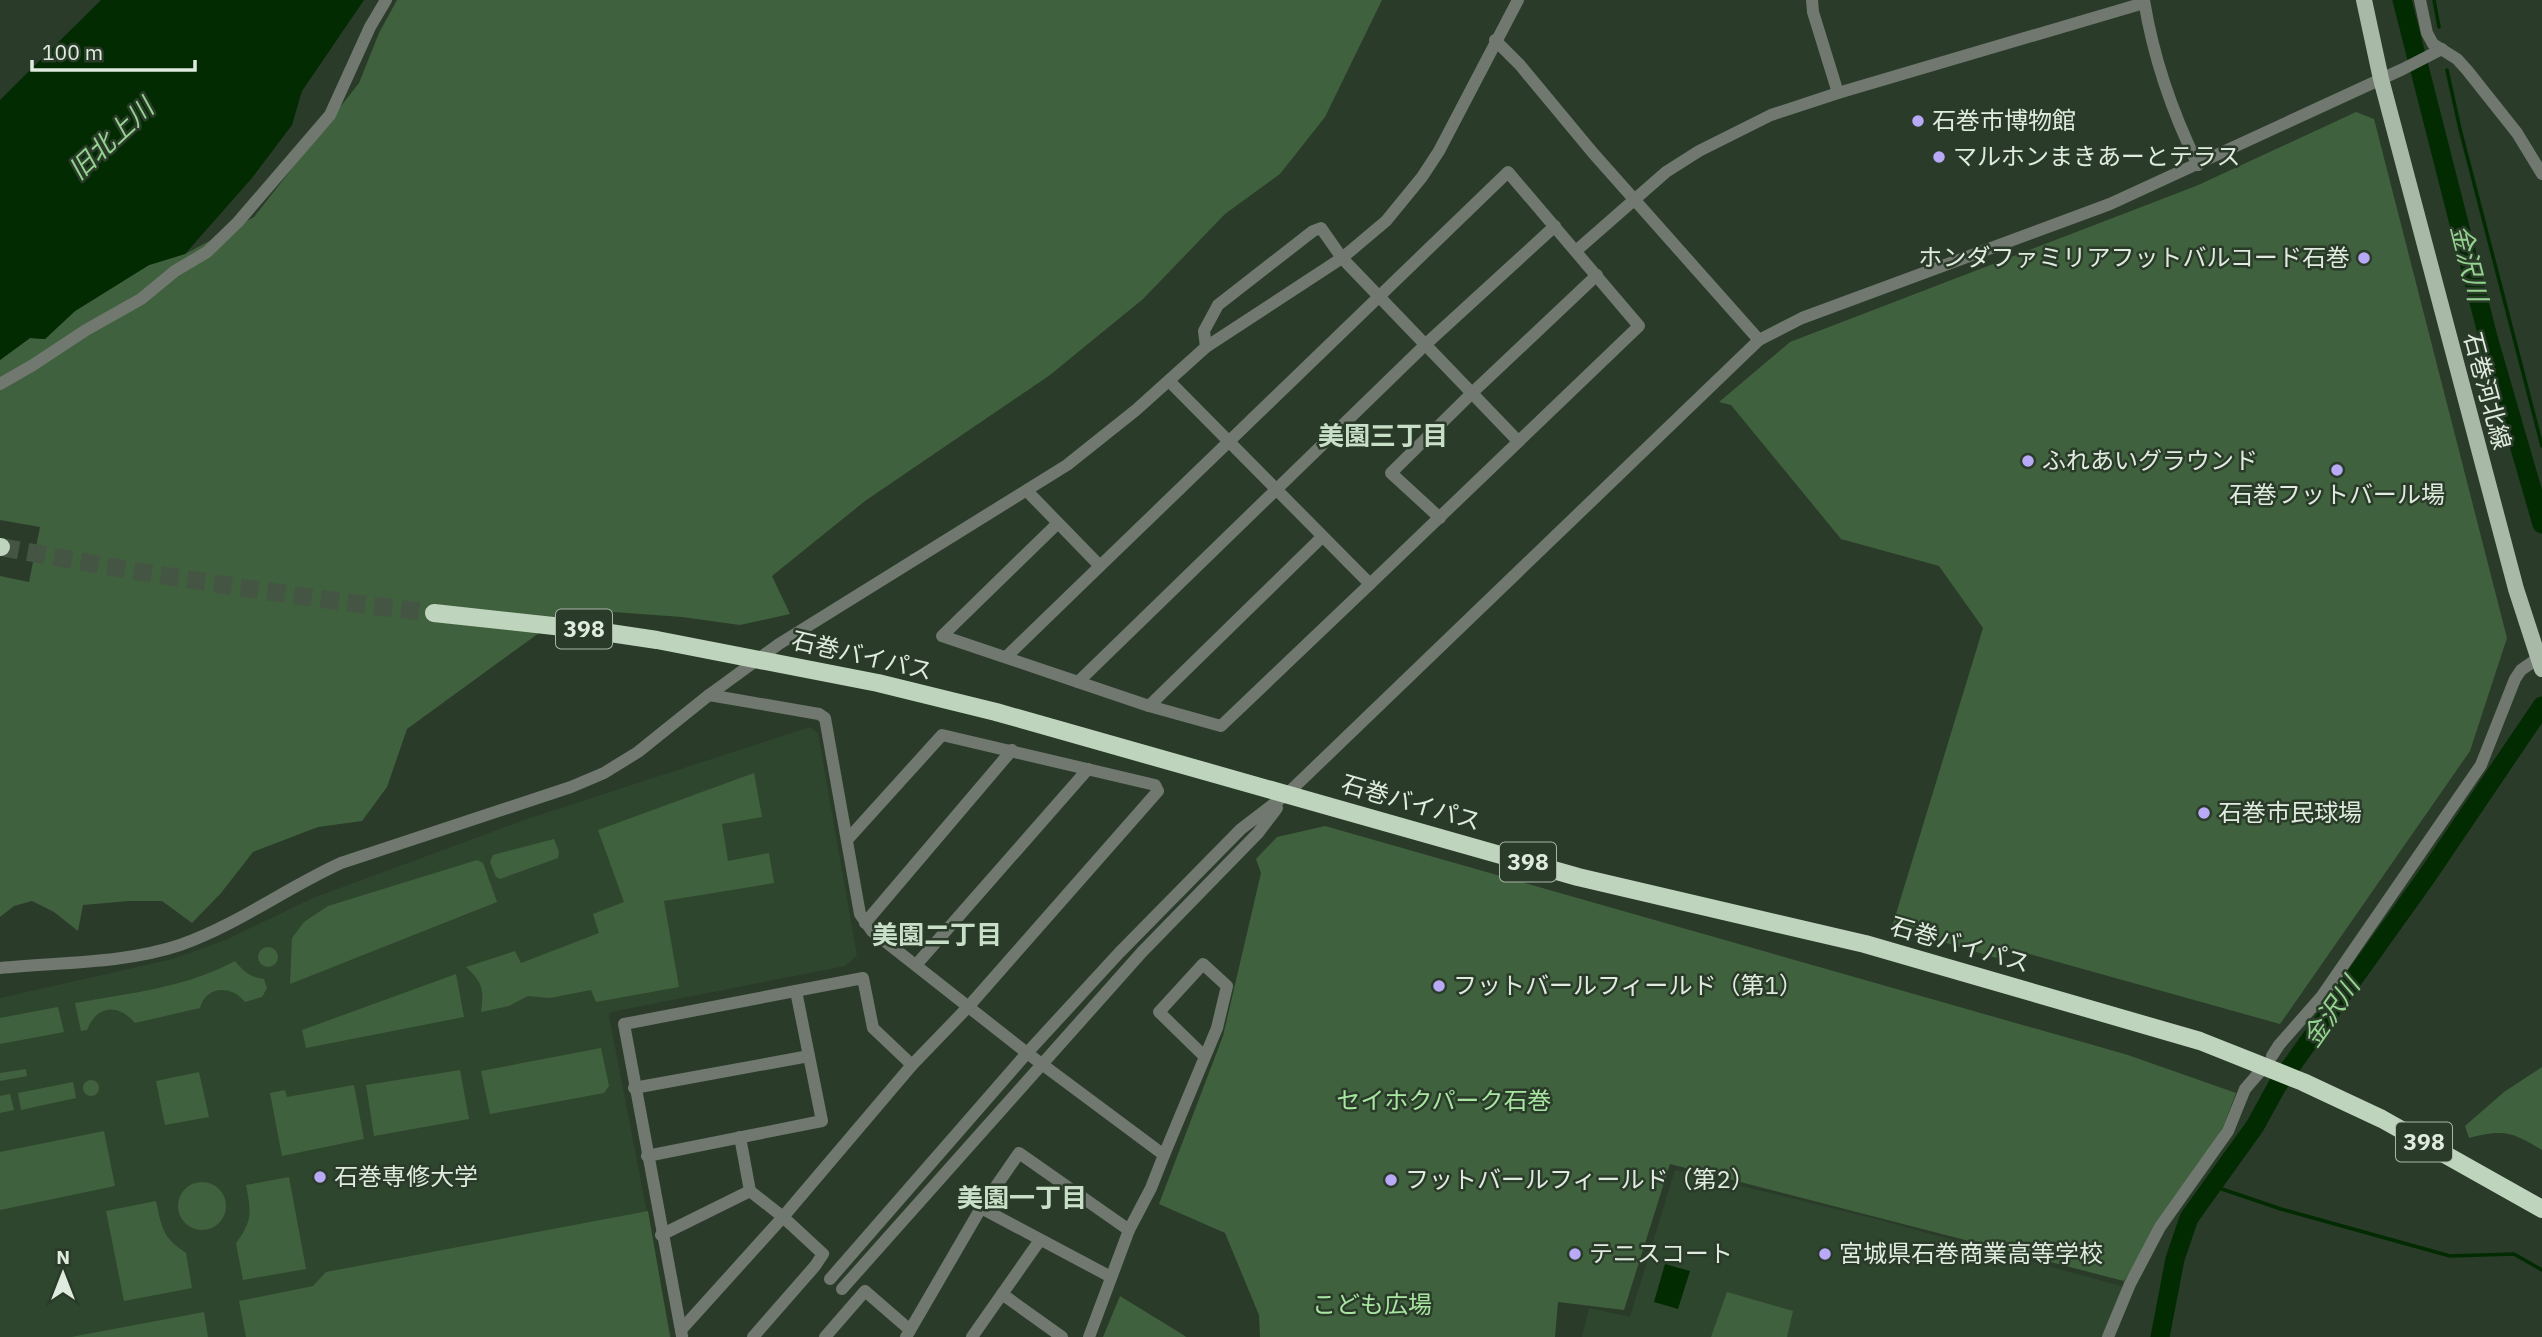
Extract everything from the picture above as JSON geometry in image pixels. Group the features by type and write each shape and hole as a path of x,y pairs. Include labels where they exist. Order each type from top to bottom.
{"highway":[{"name":"石巻バイパス","path":"434,612 590,630 733,653 878,683 996,712 1578,877 1866,944 2159,1027 2269,1064 2382,1119 2542,1209"}],"main road":[{"name":"石巻河北線","path":"2364,0 2381,79 2516,589 2540,664"}],"street":[{"path":"0,384 141,299 176,271 207,252 330,114 370,27 386,0"},
{"path":"1812,0 1813,12 1838,93"},
{"path":"2420,0 2427,33 2436,52"},
{"path":"1577,250 1633,198 1666,172 1770,114 2144,2 2166,85 2198,165"},
{"path":"0,968 113,959 159,950 199,937 248,914 310,877 341,863 530,802 604,774 638,752 779,644 1027,491 1102,438 1206,347 1342,258 1387,221 1439,151 1514,3"},
{"path":"1495,40 1520,65 1759,340"},
{"path":"830,1279 1027,1053 1119,953 1241,829 1287,793 1759,340 1802,318 2099,208 2198,165 2436,52 2457,59 2467,70 2517,133 2542,174"},
{"path":"1006,657 1508,172 1639,326 1221,726 1149,706 942,636 1057,524"},
{"path":"1077,682 1426,344 1555,226"},
{"path":"1206,347 1205,331 1218,305 1313,231 1321,228 1342,258 1518,441"},
{"path":"1440,518 1391,473 1597,275"},
{"path":"1169,381 1370,584"},
{"path":"1027,491 1100,566"},
{"path":"1149,706 1322,537"},
{"path":"2108,1337 2130,1284 2160,1227 2221,1142 2245,1089 2269,1064 2278,1045 2322,996 2481,765 2521,670 2540,664"},
{"path":"709,695 819,714 825,718 860,914 865,923 1027,1053 1164,1155"},
{"path":"681,1334 912,1065 969,1006 1158,791 1154,785 942,735 847,840"},
{"path":"865,923 1012,750"},
{"path":"916,965 1088,769"},
{"path":"842,1289 1142,952 1258,833 1287,793"},
{"path":"1089,1337 1129,1230 1151,1188 1217,1028 1227,986 1203,964 1159,1012 1205,1056"},
{"path":"681,1334 624,1024 863,978 873,1028 912,1065"},
{"path":"647,1156 822,1121 796,991"},
{"path":"634,1088 809,1056"},
{"path":"740,1137 750,1191 823,1254 753,1337"},
{"path":"825,1337 865,1291 908,1333 981,1208 1019,1153 1129,1230"},
{"path":"661,1235 750,1191"},
{"path":"981,1208 1111,1277"},
{"path":"972,1337 1040,1240"},
{"path":"815,1266 856,1302"},
{"path":"1002,1294 1062,1337"}],"shaded area":[{"name":"石巻専修大学","path":"810,727 818,733 857,956 845,966 611,1012 609,1016 671,1337 0,1337 0,998 173,959 225,940 313,898 530,818"},
{"name":"宮城県石巻商業高等学校","path":"1675,1170 1876,1219 2125,1287 2105,1337 1582,1337 1589,1308 1630,1317"}],"green space":[{"path":"397,0 1382,0 1325,117 1280,174 1225,214 1143,299 1050,375 865,501 772,576 790,614 740,625 682,617 572,609 407,729 387,787 362,821 318,827 253,852 221,893 192,923 162,901 83,905 78,931 54,912 32,901 14,906 0,917 0,576 29,582 40,527 0,520 0,360 30,338 45,339 75,311 149,265 185,254 254,217 359,83 379,33"},
{"path":"2356,112 2374,119 2507,638 2470,751 2280,1024 2004,947 2000,959 1892,927 1983,628 1939,566 1841,539 1731,405 1719,402 1790,342 2196,186"},
{"path":"754,773 762,817 722,824 728,861 769,853 774,883 664,901 679,987 596,1002 591,990 550,998 528,996 509,1006 481,1012 481,987 466,967 515,951 521,963 599,933 593,914 624,902 598,830"},
{"name":"セイホクパーク石巻","path":"1325,826 2128,1055 2236,1093 2223,1127 2124,1281 1670,1164 1624,1310 1558,1302 1555,1337 1260,1337 1259,1315 1225,1233 1159,1204 1223,1036 1261,873 1256,859 1277,837"},
{"path":"554,839 559,852 558,858 500,879 496,877 490,862 493,855"},
{"path":"477,860 483,863 497,902 290,984 292,938 304,922 328,906"},
{"path":"268,947 275,950 278,957 275,964 268,967 261,964 258,957 261,950"},
{"path":"235,961 248,973 264,979 267,988 262,997 245,1002 240,996 220,990 208,995 200,1008 135,1023 122,1012 108,1010 96,1016 87,1030 81,1031 75,1003 177,984"},
{"path":"456,974 464,1017 306,1048 302,1030"},
{"path":"58,1007 64,1032 0,1044 0,1018"},
{"path":"601,1048 609,1086 604,1093 490,1114 481,1071"},
{"path":"2542,1067 2542,1150 2523,1139 2507,1134 2469,1138 2465,1126 2504,1092"},
{"path":"26,1069 27,1076 0,1081 0,1073"},
{"path":"460,1070 469,1119 374,1136 366,1085"},
{"path":"199,1072 209,1117 165,1125 156,1081"},
{"path":"91,1080 97,1082 97,1094 91,1096 85,1094 83,1088 85,1082"},
{"path":"73,1082 76,1098 21,1110 18,1093"},
{"path":"354,1085 364,1139 282,1156 270,1093 285,1090 287,1097"},
{"path":"10,1094 14,1110 0,1113 0,1096"},
{"path":"104,1131 115,1186 0,1210 0,1152"},
{"path":"289,1177 306,1269 243,1280 236,1243 248,1222 246,1185"},
{"path":"202,1182 219,1189 226,1206 219,1223 202,1230 185,1223 178,1206 185,1189"},
{"path":"156,1201 164,1231 172,1242 186,1253 192,1288 124,1301 106,1211"},
{"path":"648,1211 670,1337 246,1337 239,1301 313,1286 326,1272"},
{"path":"1727,1292 1793,1311 1787,1337 1711,1337"},
{"path":"1120,1296 1185,1336 1186,1337 1103,1337"},
{"path":"204,1312 208,1337 71,1337"}],"water":[{"name":"旧北上川","path":"101,0 364,0 302,91 292,125 252,178 185,254 149,265 75,311 45,339 30,338 0,360 0,100"},
{"path":"1665,1264 1690,1271 1678,1309 1654,1302"}],"waterway":[{"name":"金沢川","path":"2402,0 2489,341 2542,524"},
{"path":"2434,0 2439,27"},
{"path":"2447,70 2542,446"},
{"name":"金沢川","path":"2160,1337 2175,1259 2189,1218 2255,1126 2277,1086 2427,876 2542,706"},
{"path":"2213,1186 2281,1209 2450,1256 2514,1254 2542,1270"}],"tunnel":[{"path":"1,547 217,584 434,613"}],"place":[{"name":"石巻市博物館","path":"1918,121"},
{"name":"マルホンまきあーとテラス","path":"1939,157"},
{"name":"ホンダファミリアフットバルコード石巻","path":"2364,258"},
{"name":"ふれあいグラウンド","path":"2028,461"},
{"name":"石巻フットバール場","path":"2337,470"},
{"name":"石巻市民球場","path":"2204,813"},
{"name":"フットバールフィールド（第1）","path":"1439,986"},
{"name":"石巻専修大学","path":"320,1177"},
{"name":"フットバールフィールド（第2）","path":"1391,1180"},
{"name":"テニスコート","path":"1575,1254"},
{"name":"宮城県石巻商業高等学校","path":"1825,1254"}],"district":[{"name":"美園三丁目","path":"1383,436"},
{"name":"美園二丁目","path":"937,935"},
{"name":"美園一丁目","path":"1022,1198"}],"park label":[{"name":"こども広場","path":"1372,1305"}]}
